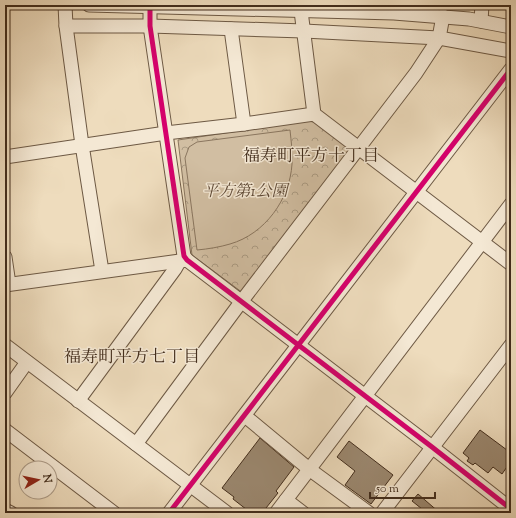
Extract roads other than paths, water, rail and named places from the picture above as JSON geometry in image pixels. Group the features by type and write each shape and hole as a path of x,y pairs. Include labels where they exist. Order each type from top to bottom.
{"street":[{"path":"66,5 66,26 82,145 102,271"},
{"path":"89,5 301,11 364,9 394,13 436,12 511,27"},
{"path":"481,21 482,5"},
{"path":"78,401 175,269 183,261 184,256 150,26 150,6"},
{"path":"301,11 314,114"},
{"path":"136,444 241,302 416,73 439,38 436,12"},
{"path":"66,26 150,26 304,31 439,38 511,51"},
{"path":"231,29 244,124"},
{"path":"169,513 511,69"},
{"path":"5,157 166,133 314,114 511,264"},
{"path":"276,513 511,204"},
{"path":"5,257 7,285 183,261 241,302 507,506"},
{"path":"5,345 227,513"},
{"path":"382,513 511,345"},
{"path":"5,393 27,362"},
{"path":"245,416 309,469 369,513"},
{"path":"5,430 114,513"},
{"path":"286,500 303,513"},
{"path":"5,510 11,513"}],"district":[{"name":"福寿町平方十丁目","path":"311,157"},
{"name":"福寿町平方七丁目","path":"132,358"}],"park label":[{"name":"平方第1公園","path":"245,192"}]}
